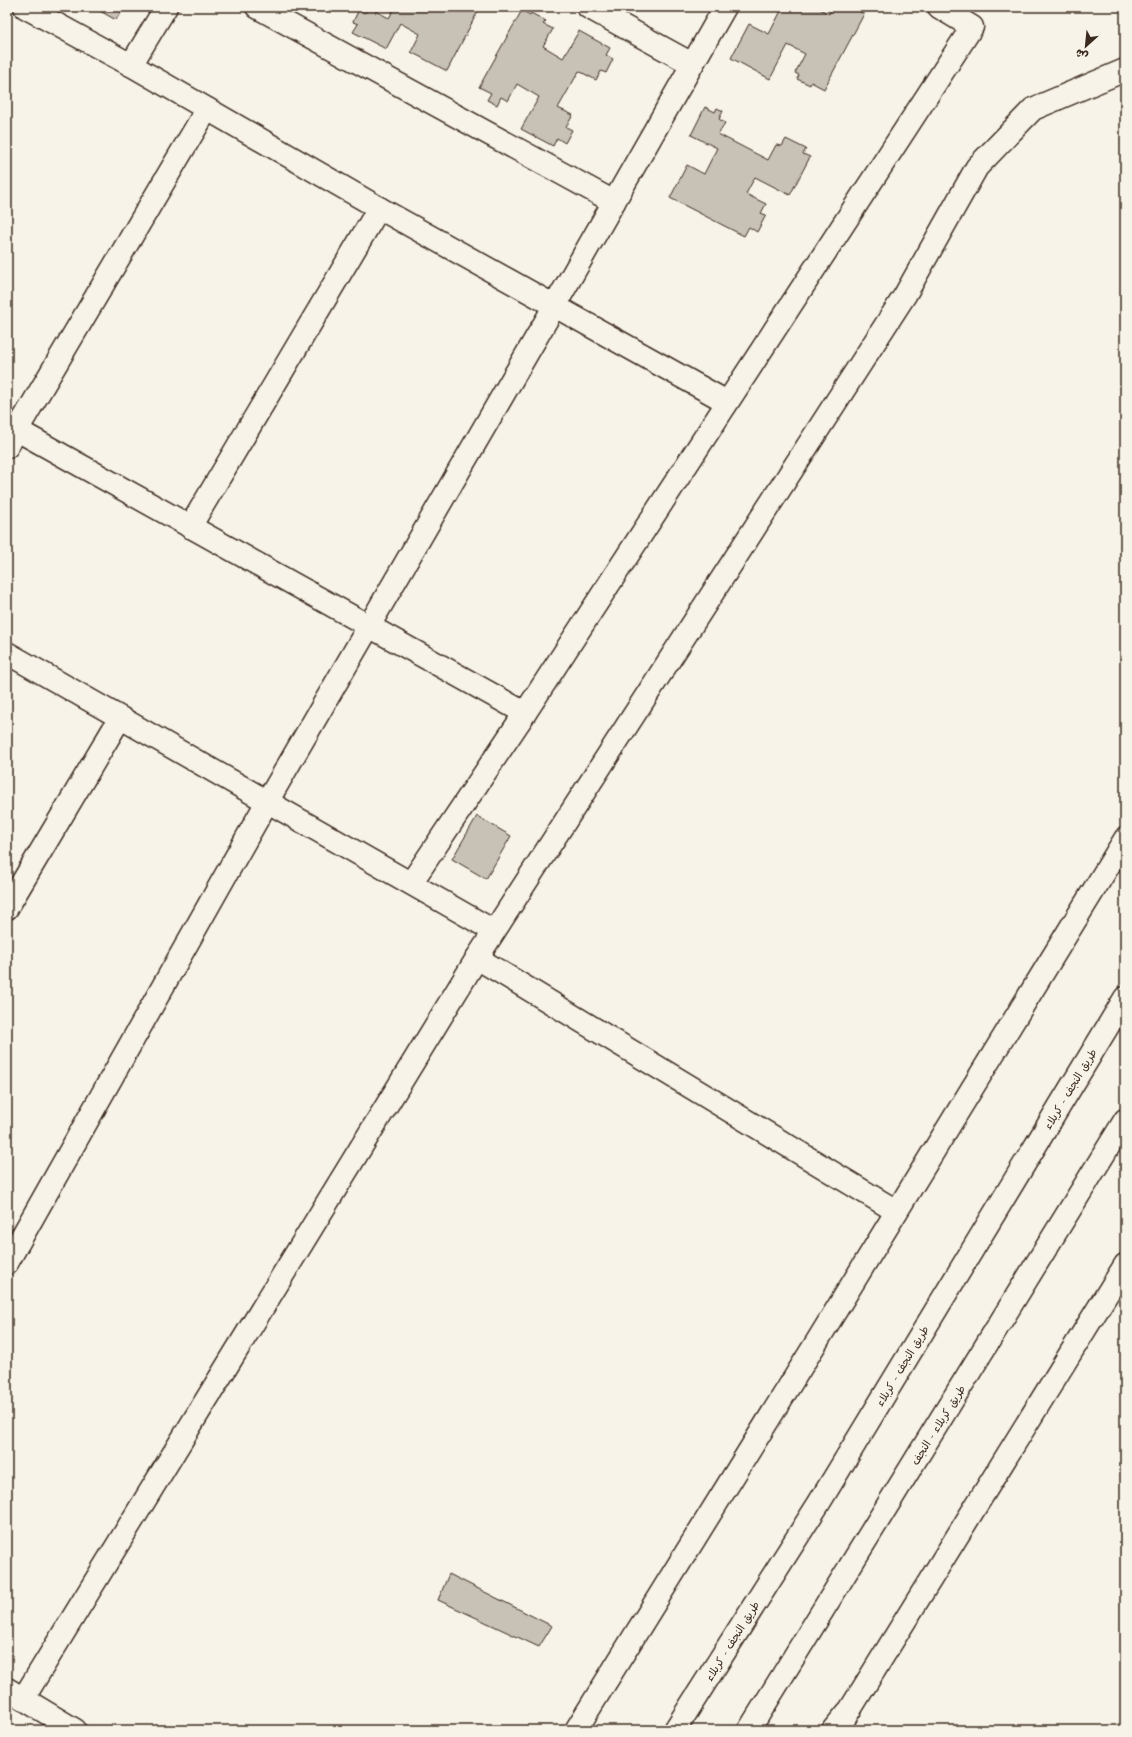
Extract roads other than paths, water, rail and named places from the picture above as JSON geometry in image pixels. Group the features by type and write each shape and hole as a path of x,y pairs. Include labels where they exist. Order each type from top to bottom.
{"main road":[{"path":"25,7 131,65 554,307 727,402"},
{"path":"131,65 166,7"},
{"path":"257,7 614,202"},
{"path":"588,7 692,64"},
{"path":"7,1263 267,802 554,307 725,7"},
{"path":"411,883 524,713 972,27 939,7"},
{"path":"75,1730 15,1694 494,931 905,295 977,167 1033,109 1125,70"},
{"path":"207,109 12,438 190,527 524,713"},
{"path":"190,527 379,208"},
{"path":"7,653 494,931"},
{"path":"7,908 15,877 120,718"},
{"path":"576,1730 1125,839"},
{"path":"477,958 896,1211"},
{"name":"طريق النجف - کربلاء","path":"675,1730 819,1503 1125,998"},
{"name":"طريق کربلاء - النجف","path":"749,1730 1125,1120"},
{"path":"833,1730 842,1722 1125,1265"}]}
